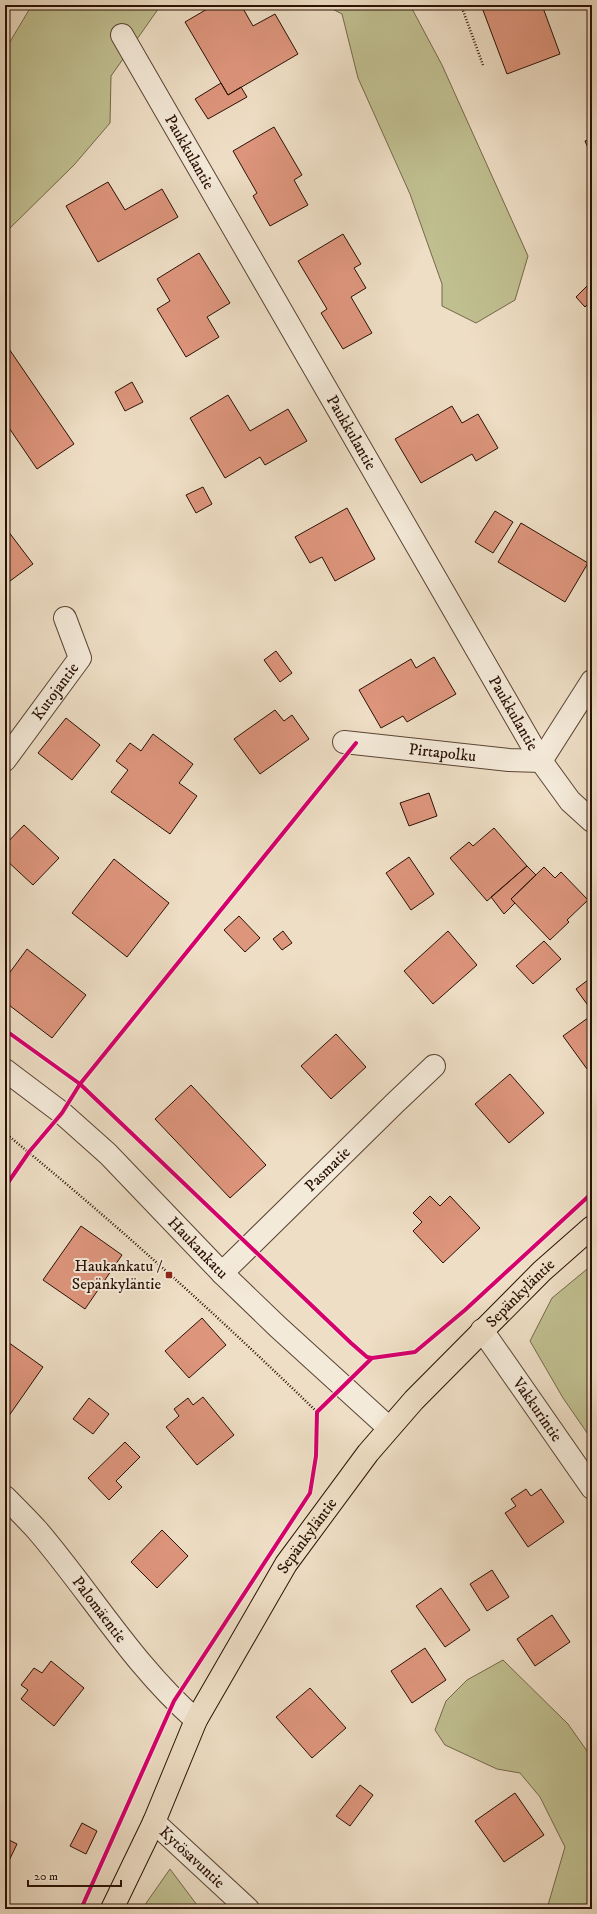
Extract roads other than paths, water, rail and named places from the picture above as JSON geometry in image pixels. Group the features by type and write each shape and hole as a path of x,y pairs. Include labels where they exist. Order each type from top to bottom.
{"main road":[{"name":"Sepänkyläntie","path":"112,1909 154,1822 196,1720 286,1564 368,1453 414,1400 542,1271 592,1227"}],"street":[{"name":"Paukkulantie","path":"122,35 541,761 570,801 592,821"},
{"name":"Kutojantie","path":"5,760 80,658 65,618"},
{"path":"541,761 592,681"},
{"name":"Pirtapolku","path":"344,742 509,760 541,761"},
{"name":"Pasmatie","path":"222,1273 434,1066"},
{"name":"Haukankatu","path":"5,1070 62,1113 108,1154 222,1273 343,1388 389,1428"},
{"name":"Vakkurintie","path":"482,1330 592,1488"},
{"name":"Palomäentie","path":"5,1497 37,1530 132,1653 174,1701 196,1720"},
{"name":"Kytösavuntie","path":"154,1822 248,1909"}],"place":[{"name":"Haukankatu / Sepänkyläntie","path":"169,1275"}]}
